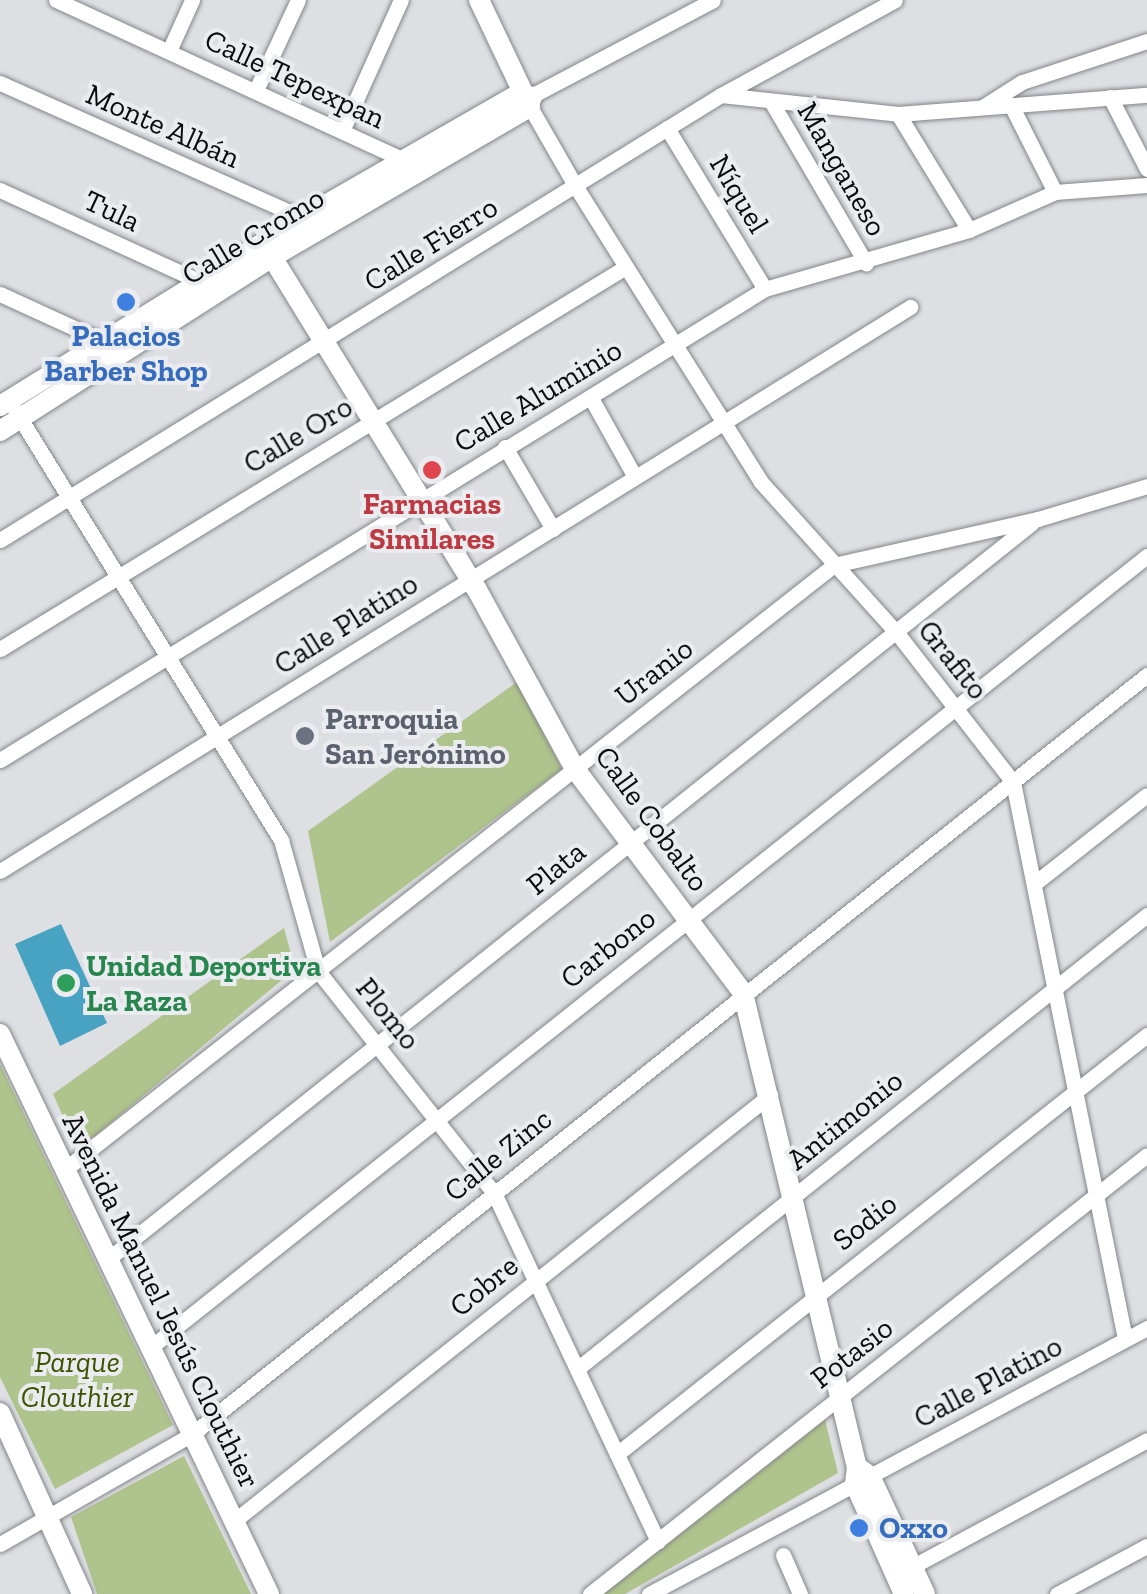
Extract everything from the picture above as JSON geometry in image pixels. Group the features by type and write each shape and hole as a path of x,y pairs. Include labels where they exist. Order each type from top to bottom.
{"street":[{"name":"Calle Tepexpan","path":"56,0 86,6 169,51 401,159"},
{"path":"169,51 192,0"},
{"path":"256,90 298,0"},
{"path":"342,131 401,0"},
{"path":"479,0 529,98"},
{"name":"Calle Cromo","path":"0,430 7,406 302,218 401,159 529,98 713,0"},
{"name":"Calle Fierro","path":"0,540 721,95 895,0"},
{"path":"980,108 1022,82 1147,42"},
{"name":"Monte Albán","path":"0,83 302,218"},
{"path":"721,95 898,114 1147,95"},
{"path":"1110,97 1147,170"},
{"name":"Calle Cromo","path":"7,406 272,257 529,98"},
{"name":"Grafito","path":"529,98 576,187 721,425 771,495 897,633 1013,782 1126,1339"},
{"name":"Manganeso","path":"772,103 866,263"},
{"path":"1011,105 1055,192"},
{"path":"898,114 968,230"},
{"name":"Níquel","path":"667,128 765,289"},
{"name":"Calle Aluminio","path":"0,760 765,289 866,263 968,230 1055,192 1147,186"},
{"name":"Tula","path":"0,190 202,282"},
{"name":"Calle Cobalto","path":"272,257 423,499 575,769 743,994 770,1095 837,1400 861,1476 904,1579 925,1594"},
{"name":"Calle Oro","path":"0,649 624,268"},
{"path":"0,294 105,342"},
{"name":"Calle Platino","path":"0,871 910,308"},
{"path":"591,398 636,477"},
{"name":"Plomo","path":"7,406 72,496 287,853 318,970 494,1193 658,1541"},
{"path":"505,447 553,529"},
{"name":"Uranio","path":"64,1170 834,564 1038,519 1147,486"},
{"name":"Plata","path":"108,1259 1038,519"},
{"name":"Carbono","path":"151,1347 1147,556"},
{"name":"Calle Zinc","path":"0,1544 192,1434 1147,674"},
{"path":"1036,882 1147,796"},
{"name":"Antimonio","path":"577,1368 1147,914"},
{"name":"Avenida Manuel Jesús Clouthier","path":"0,1034 269,1594"},
{"name":"Sodio","path":"617,1454 1147,1035"},
{"name":"Cobre","path":"234,1522 770,1095"},
{"name":"Potasio","path":"590,1594 1147,1155"},
{"name":"Calle Platino","path":"650,1594 861,1476 1147,1328"},
{"path":"3,1427 51,1516 82,1594"},
{"path":"904,1579 1147,1440"},
{"path":"1057,1594 1147,1546"},
{"path":"784,1555 800,1594"}],"green space":[{"path":"517,682 562,769 330,942 308,831"},
{"path":"284,928 295,969 78,1150 53,1094"},
{"name":"Parque Clouthier","path":"0,1064 173,1425 55,1489 0,1377"},
{"path":"825,1420 838,1473 625,1594 604,1594"},
{"name":"Parque Clouthier","path":"184,1456 251,1594 97,1594 71,1517"}],"water":[{"path":"61,924 107,1023 60,1046 15,944"}],"place":[{"name":"Palacios Barber Shop","path":"126,302"},
{"name":"Farmacias Similares","path":"432,470"},
{"name":"Parroquia San Jerónimo","path":"305,736"},
{"name":"Unidad Deportiva La Raza","path":"66,983"},
{"name":"Oxxo","path":"859,1528"}]}
